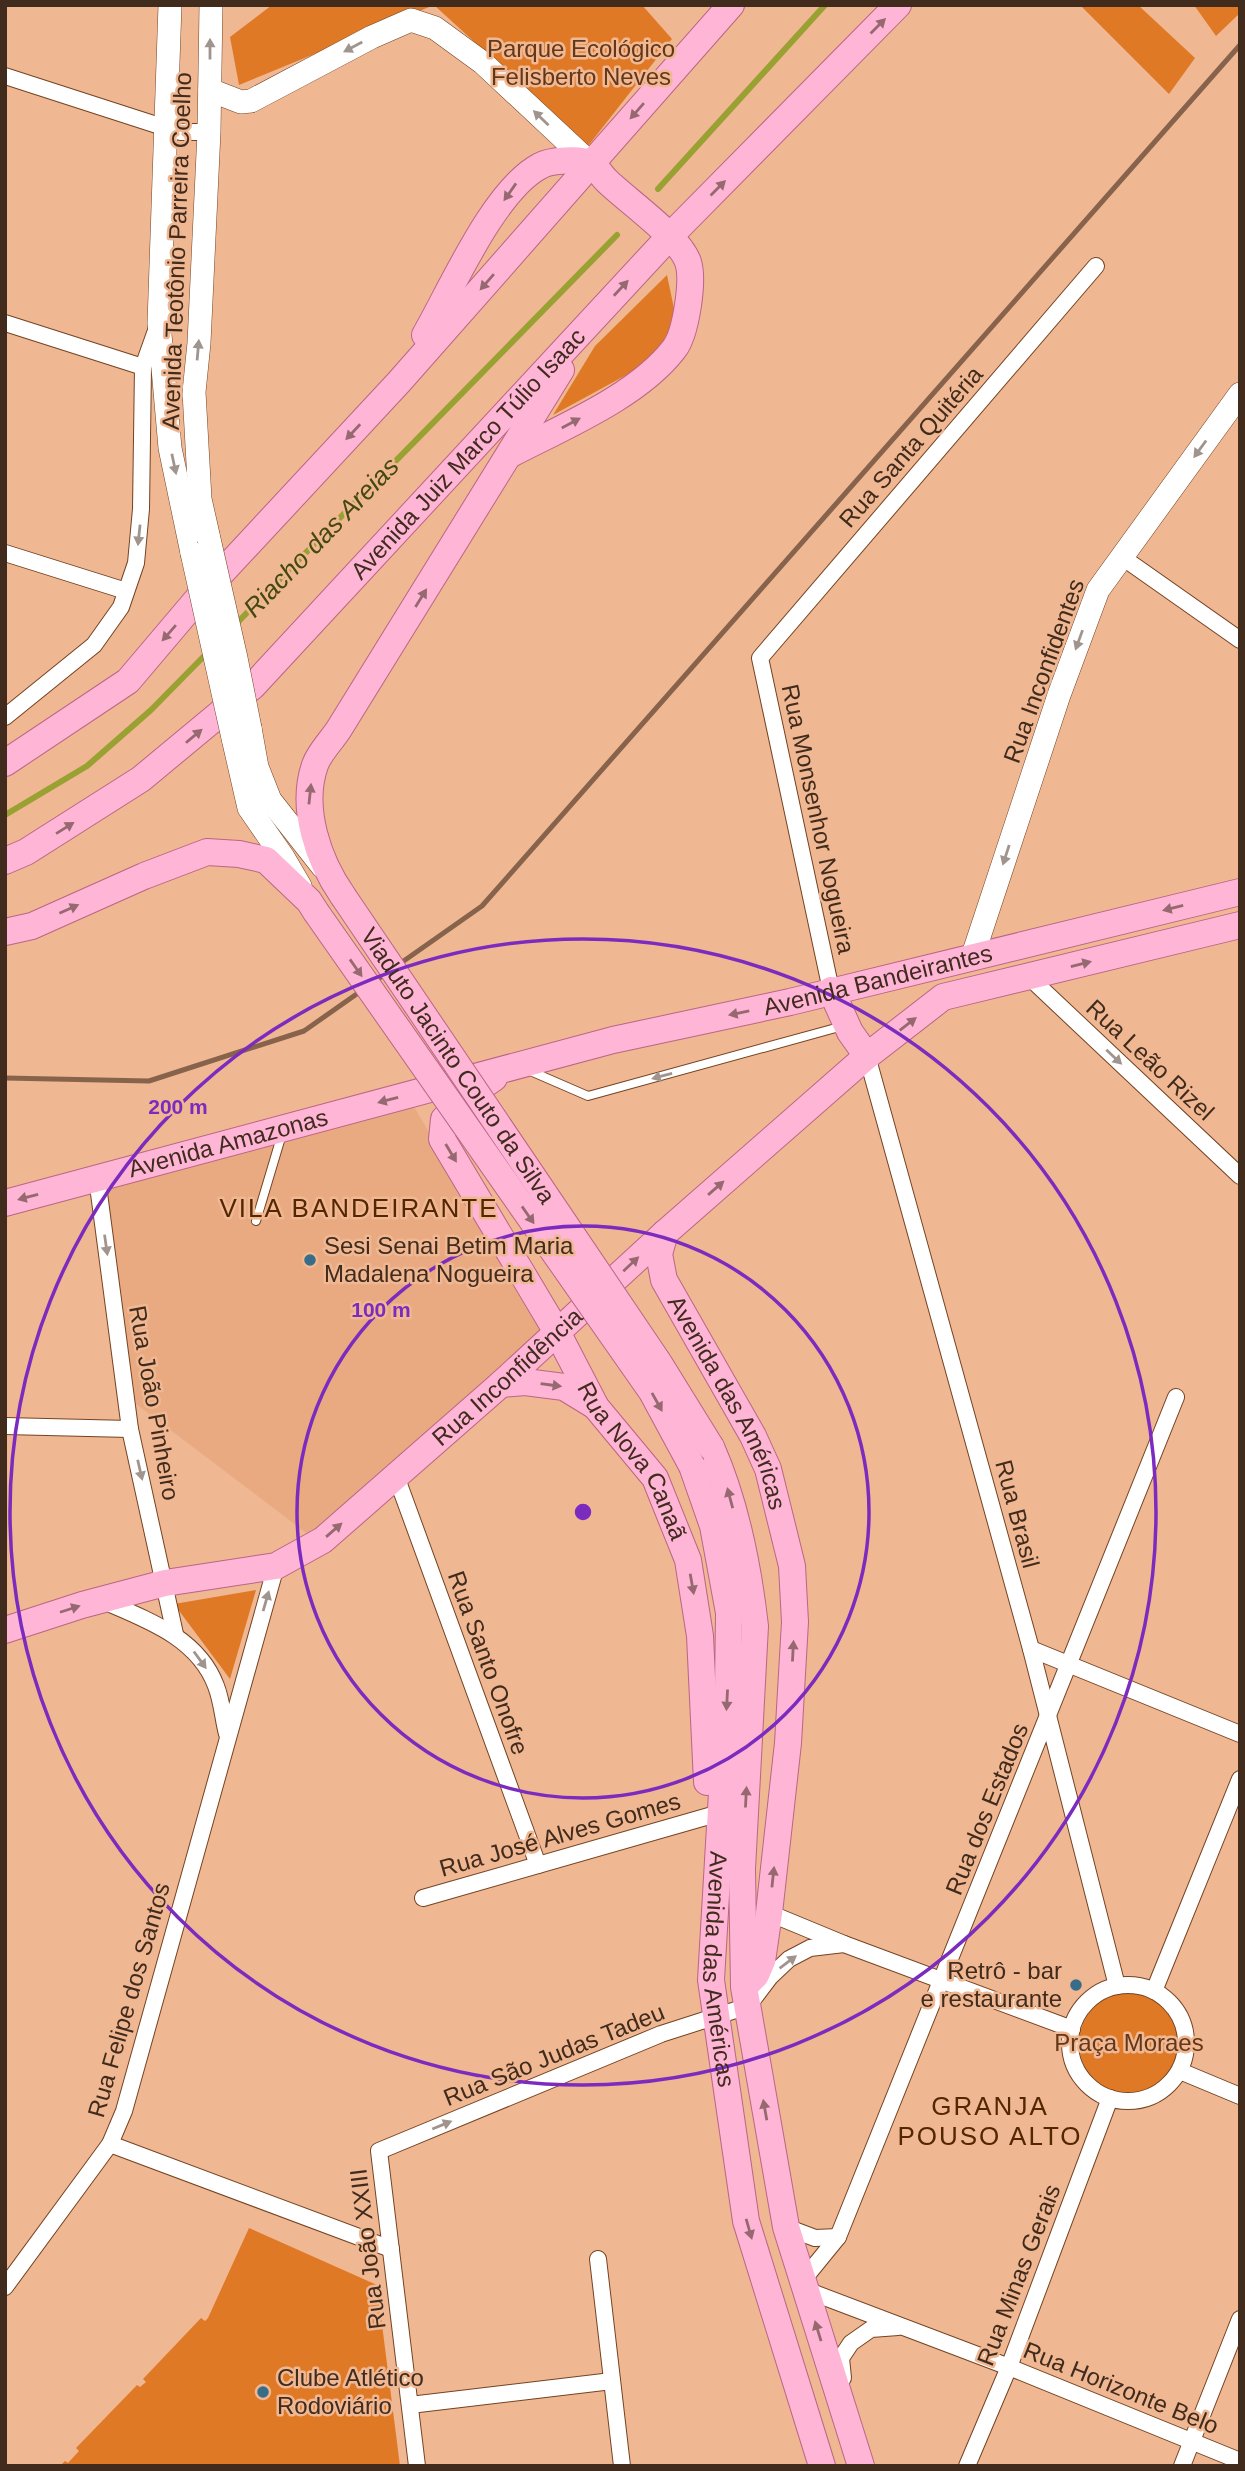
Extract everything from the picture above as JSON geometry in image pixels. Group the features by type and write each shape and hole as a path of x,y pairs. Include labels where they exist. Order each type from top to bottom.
{"main road":[{"name":"Avenida Teotônio Parreira Coelho","path":"170,5 159,323 170,448 201,546"},
{"name":"Avenida Teotônio Parreira Coelho","path":"201,546 194,392 199,343 209,132 211,5"},
{"name":"Avenida Juiz Marco Túlio Isaac","path":"5,861 26,852 141,779 253,686 591,321 662,229 898,5"},
{"path":"9,757 128,681 200,596 599,172 724,8"},
{"path":"210,90 234,100 251,101 372,37 411,20 435,28 483,63 662,229 688,262 690,303 677,346 648,378 577,420 511,454"},
{"path":"400,382 475,241 517,182 541,164 569,160 599,172"},
{"path":"339,889 316,841 308,802 315,764 340,729 591,321"},
{"name":"Rua Inconfidentes","path":"972,958 1059,695 1098,590 1240,394"},
{"path":"201,546 241,733"},
{"name":"Viaduto Jacinto Couto da Silva","path":"241,733 270,800 339,889 659,1363 711,1447"},
{"name":"Viaduto Jacinto Couto da Silva","path":"241,733 249,808 284,857 313,907 652,1392 692,1466"},
{"path":"5,932 32,926 144,876 207,852 266,859 313,907"},
{"name":"Avenida Bandeirantes","path":"452,1083 613,1040 972,958 1240,892"},
{"name":"Avenida Bandeirantes","path":"943,997 1240,925"},
{"path":"831,990 846,1025 867,1056"},
{"name":"Rua Inconfidência","path":"5,1630 165,1583 276,1566 323,1540 867,1056 943,997"},
{"name":"Rua Nova Canaã","path":"511,1067 468,1096 444,1119 442,1139 557,1332 596,1407 655,1478 688,1560 700,1636 714,1921"},
{"name":"Avenida Amazonas","path":"5,1203 452,1083"},
{"name":"Avenida das Américas","path":"665,1233 659,1254 664,1280 753,1436 768,1469 792,1566 795,1622 788,1743 762,1961 746,1996"},
{"path":"501,1384 525,1382 564,1387 596,1407"},
{"name":"Avenida das Américas","path":"711,1447 735,1516 751,1591 755,1626 742,1869 746,1996 786,2227 861,2466"},
{"name":"Avenida das Américas","path":"692,1466 713,1526 729,1613 728,1690 712,1980 746,2221 822,2466"},
{"path":"741,2182 776,2174"}],"street":[{"path":"5,76 166,128 181,132 209,132"},
{"name":"Rua Santa Quitéria","path":"760,657 1096,266"},
{"path":"5,323 143,366"},
{"path":"5,717 94,645 121,607 136,563 141,509 143,366 159,323"},
{"path":"5,553 126,591"},
{"path":"1122,557 1240,640"},
{"name":"Rua Monsenhor Nogueira","path":"760,657 831,990"},
{"name":"Rua Leão Rizel","path":"1029,977 1240,1176"},
{"name":"Rua Brasil","path":"867,1056 1031,1649 1117,1986"},
{"name":"Rua João Pinheiro","path":"97,1178 130,1429 175,1634"},
{"name":"Rua dos Estados","path":"804,2285 838,2237 1176,1397"},
{"path":"5,1426 130,1429"},
{"name":"Rua Santo Onofre","path":"396,1476 538,1864"},
{"name":"Rua Felipe dos Santos","path":"5,2287 110,2144 124,2111 276,1566"},
{"name":"Rua Felipe dos Santos","path":"101,1600 175,1634 198,1655 216,1685 227,1737"},
{"path":"1031,1649 1240,1734"},
{"path":"1154,1991 1240,1779"},
{"name":"Rua José Alves Gomes","path":"422,1898 709,1816"},
{"path":"769,1913 844,1944 1072,2029"},
{"path":"746,1996 789,1959 810,1948 844,1944"},
{"path":"1129,1985 1154,1991 1170,2001 1184,2026 1186,2053 1180,2071 1167,2087 1149,2097 1130,2101 1110,2098 1094,2090 1082,2078 1074,2063 1070,2046 1072,2029 1078,2014 1088,2001 1117,1986 1129,1985"},
{"name":"Rua São Judas Tadeu","path":"379,2151 662,2034 717,2016 746,1996"},
{"path":"1180,2071 1240,2096"},
{"name":"Rua Minas Gerais","path":"967,2466 1009,2367 1110,2098"},
{"path":"110,2144 391,2249"},
{"name":"Rua João XXIII","path":"379,2151 417,2466"},
{"path":"786,2227 815,2238 838,2237"},
{"path":"598,2259 622,2466"},
{"name":"Rua Horizonte Belo","path":"804,2285 1240,2461"},
{"path":"1182,2466 1240,2319"},
{"name":"Rua Horizonte Belo","path":"845,2414 841,2358 851,2343 871,2329 907,2327"},
{"path":"410,2405 612,2381"}],"lane":[{"name":"Avenida Bandeirantes","path":"511,1067 588,1096 846,1025"},
{"path":"256,1221 284,1128"}],"shaded area":[{"name":"Sesi Senai Betim Maria Madalena Nogueira","path":"413,1105 547,1334 309,1535 136,1404 105,1186"}],"green space":[{"name":"Parque Ecológico Felisberto Neves","path":"272,5 434,5 239,85 230,37"},
{"name":"Parque Ecológico Felisberto Neves","path":"434,5 642,5 672,39 588,146"},
{"path":"1080,5 1138,5 1195,58 1169,94"},
{"path":"1194,5 1240,5 1240,13 1216,36"},
{"path":"667,275 676,318 652,361 553,415 595,346"},
{"path":"256,1590 230,1679 174,1604"},
{"name":"Praça Moraes","path":"1130,1992 1150,1996 1166,2007 1177,2023 1181,2043 1177,2063 1166,2079 1150,2090 1130,2094 1110,2090 1094,2079 1083,2063 1079,2043 1083,2023 1094,2007 1110,1996"},
{"name":"Clube Atlético Rodoviário","path":"249,2228 377,2285 400,2466 60,2466 65,2461 68,2463 79,2451 76,2448 137,2385 140,2387 146,2382 143,2379 201,2318 205,2321 208,2318"}],"waterway":[{"name":"Riacho das Areias","path":"658,189 825,5"},
{"name":"Riacho das Areias","path":"234,626 617,235"},
{"name":"Riacho das Areias","path":"5,815 87,766 151,710 209,651"}],"railway":[{"path":"5,1078 149,1081 304,1031 482,906 1240,45"}],"place":[{"name":"Sesi Senai Betim Maria Madalena Nogueira","path":"310,1260"},
{"name":"Retrô - bar e restaurante","path":"1076,1985"},
{"name":"Clube Atlético Rodoviário","path":"263,2392"}],"district":[{"name":"VILA BANDEIRANTE","path":"359,1208"},
{"name":"GRANJA POUSO ALTO","path":"990,2121"}]}
